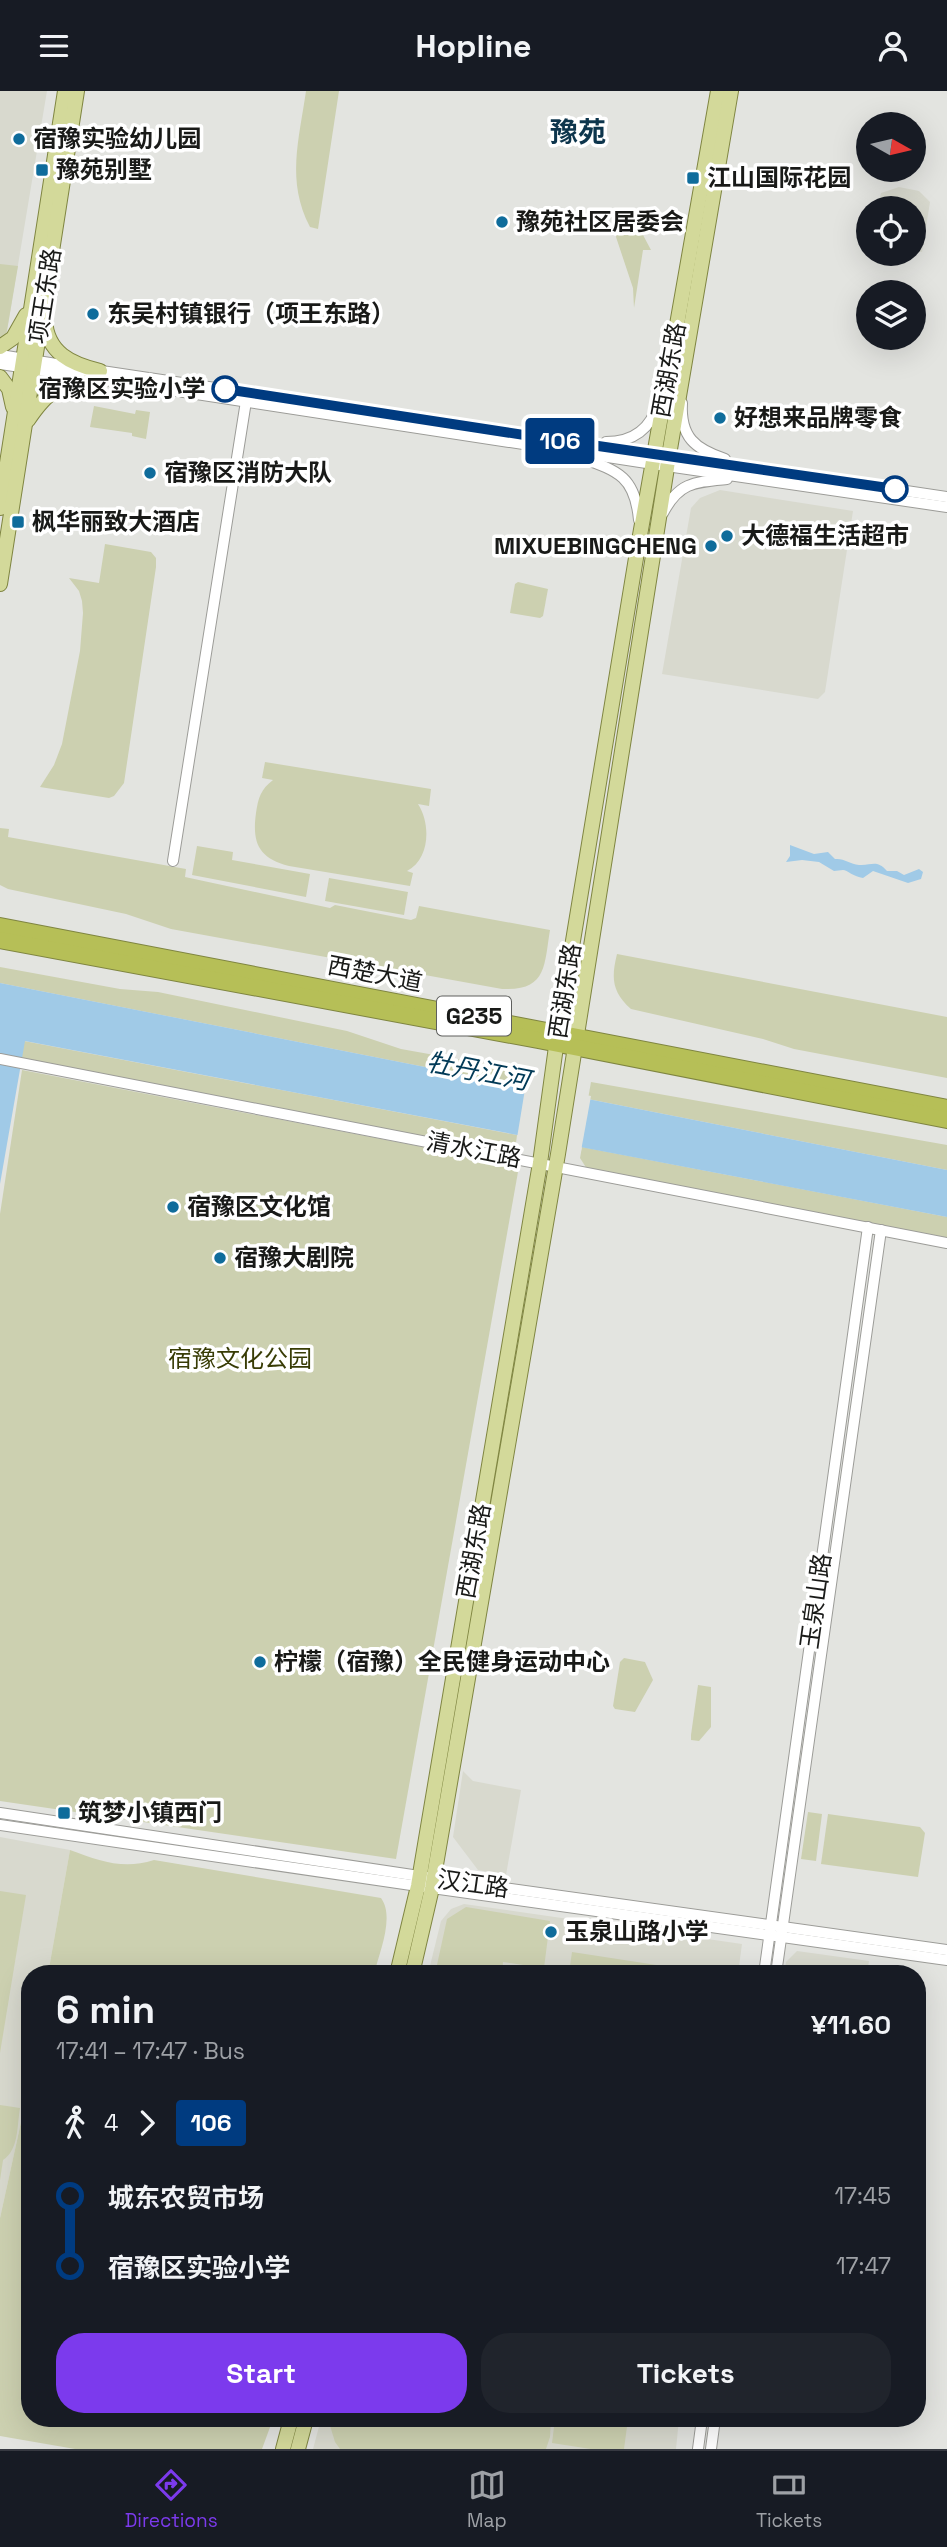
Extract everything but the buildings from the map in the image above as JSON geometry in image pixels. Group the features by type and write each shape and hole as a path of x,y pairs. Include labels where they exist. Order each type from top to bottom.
{"highway":[{"name":"西楚大道","path":"0,926 947,1119"},
{"name":"西楚大道","path":"0,940 557,1038"},
{"name":"西楚大道","path":"577,1042 947,1108"}],"main road":[{"name":"项王东路","path":"38,302 65,91"},
{"name":"项王东路","path":"0,584 28,363 77,91"},
{"name":"西湖东路","path":"400,1965 426,1882 557,1160 652,560 661,460 718,91"},
{"name":"西湖东路","path":"680,347 731,91"},
{"path":"0,347 13,338 38,302"},
{"path":"38,302 56,350 64,359 99,376"},
{"path":"0,377 9,389 19,422 50,391 99,376"},
{"name":"项王东路","path":"0,508 19,422"},
{"name":"西湖东路","path":"413,1965 557,1038 636,558 661,460"},
{"path":"284,2449 289,2427"},
{"path":"298,2449 304,2427"}],"street":[{"path":"550,443 618,442 635,436 652,420 680,347"},
{"path":"680,347 681,408 688,435 695,445 750,473 947,507"},
{"path":"0,355 99,376 750,473 947,497"},
{"path":"0,364 28,363"},
{"path":"173,861 247,397"},
{"path":"550,443 619,472 630,485 638,511 636,558"},
{"path":"652,560 663,513 671,498 683,487 699,481 750,473"},
{"name":"清水江路","path":"0,1059 557,1160 947,1243"},
{"name":"玉泉山路","path":"765,1965 868,1227"},
{"name":"玉泉山路","path":"777,1965 881,1230"},
{"name":"汉江路","path":"0,1813 426,1882"},
{"name":"汉江路","path":"0,1825 770,1930 947,1950"},
{"name":"汉江路","path":"782,1931 947,1960"},
{"path":"698,2449 701,2427"},
{"path":"711,2449 714,2427"}],"shaded area":[{"path":"0,91 47,91 5,343 0,342"},
{"path":"899,187 919,191 924,196 880,196 881,193"},
{"path":"926,198 930,202 926,227"},
{"path":"720,490 853,511 825,692 818,699 662,674 691,508 700,498"},
{"path":"463,1771 473,1781 521,1790 506,1875 478,1870 453,1837"},
{"path":"0,1837 70,1850 50,1965 21,1965 21,2122 0,2218"},
{"name":"玉泉山路小学","path":"464,1904 742,1944 739,1965 430,1965 441,1921 451,1909"},
{"path":"797,1951 869,1961 868,1965 786,1965"},
{"path":"319,2427 678,2427 676,2449 313,2449"}],"green space":[{"path":"306,91 339,91 318,229 310,227 298,193 296,177"},
{"path":"617,231 643,235 651,250 643,250 634,308 633,288 616,237"},
{"path":"0,264 18,266 5,342 0,341"},
{"path":"94,406 135,414 136,410 150,412 146,439 132,436 132,433 90,427"},
{"path":"105,544 151,552 156,558 124,783 114,796 109,798 40,787 54,765 62,744 80,651 82,601 79,591 69,578 99,583"},
{"path":"518,582 548,589 543,616 540,618 510,613 515,584"},
{"path":"265,762 431,789 429,806 418,804 425,821 426,841 420,858 407,871 413,873 410,886 289,866 264,853 259,847 255,823 261,794 273,780 262,778"},
{"path":"0,828 9,829 8,837 186,869 185,877 330,908 335,905 411,920 416,918 419,906 550,930 544,965 541,974 528,986 502,989 171,929 126,914 8,889 0,885"},
{"path":"197,846 233,852 232,860 310,874 306,897 192,875"},
{"path":"329,878 408,892 404,915 325,901"},
{"path":"617,954 947,1017 947,1078 794,1049 763,1039 631,1009 620,997 615,984"},
{"path":"0,967 120,989 158,992 347,1031 401,1049 529,1072 526,1087 0,983"},
{"path":"24,1041 517,1135 516,1142 512,1149 504,1154 21,1059"},
{"name":"宿豫文化公园","path":"22,1070 511,1164 518,1172 396,1859 0,1801 0,1214"},
{"path":"591,1082 947,1145 947,1170 588,1099"},
{"path":"582,1147 947,1217 947,1241 587,1169 580,1158"},
{"path":"624,1658 645,1662 653,1680 635,1712 615,1709 613,1706 620,1662"},
{"path":"698,1685 711,1687 711,1727 699,1741 691,1740"},
{"path":"808,1812 822,1814 816,1861 801,1859"},
{"path":"828,1814 920,1827 925,1833 918,1877 821,1864"},
{"path":"70,1850 112,1863 132,1864 154,1860 381,1898 387,1915 377,1965 50,1965"},
{"path":"0,1891 26,1895 0,2053"},
{"path":"466,1907 550,1921 544,1965 503,1962 503,1965 437,1965 447,1919"},
{"path":"572,1952 656,1965 570,1965"},
{"path":"0,2105 20,2108 15,2144 3,2160 0,2180"},
{"path":"21,2122 21,2427 270,2427 262,2449 75,2449 0,2436 0,2218"},
{"path":"330,2427 551,2427 546,2449 340,2449"},
{"path":"554,2427 627,2427 624,2449 591,2449 552,2443"}],"water":[{"path":"790,845 814,854 828,852 835,859 856,864 877,864 887,871 897,871 904,875 919,869 923,872 921,879 908,883 873,871 863,878 845,870 834,871 819,862 786,862 790,856"},
{"path":"0,983 947,1170 947,1217 25,1041 0,1184"}],"pier":[{"path":"526,1083 591,1096 581,1151 517,1138"}],"bus line":[{"name":"106","path":"225,389 895,489"}],"place":[{"name":"宿豫实验幼儿园","path":"19,139"},
{"name":"豫苑别墅","path":"42,170"},
{"name":"江山国际花园","path":"693,178"},
{"name":"豫苑社区居委会","path":"502,222"},
{"name":"东吴村镇银行（项王东路）","path":"93,314"},
{"name":"宿豫区实验小学","path":"225,389"},
{"name":"好想来品牌零食","path":"720,418"},
{"name":"宿豫区消防大队","path":"150,473"},
{"name":"枫华丽致大酒店","path":"18,522"},
{"name":"大德福生活超市","path":"727,536"},
{"name":"MIXUEBINGCHENG","path":"711,546"},
{"name":"宿豫区文化馆","path":"173,1207"},
{"name":"宿豫大剧院","path":"220,1258"},
{"name":"柠檬（宿豫）全民健身运动中心","path":"260,1662"},
{"name":"筑梦小镇西门","path":"64,1813"},
{"name":"玉泉山路小学","path":"551,1932"}],"district":[{"name":"豫苑","path":"578,132"}],"water label":[{"name":"牡丹江河","path":"478,1071"}]}
